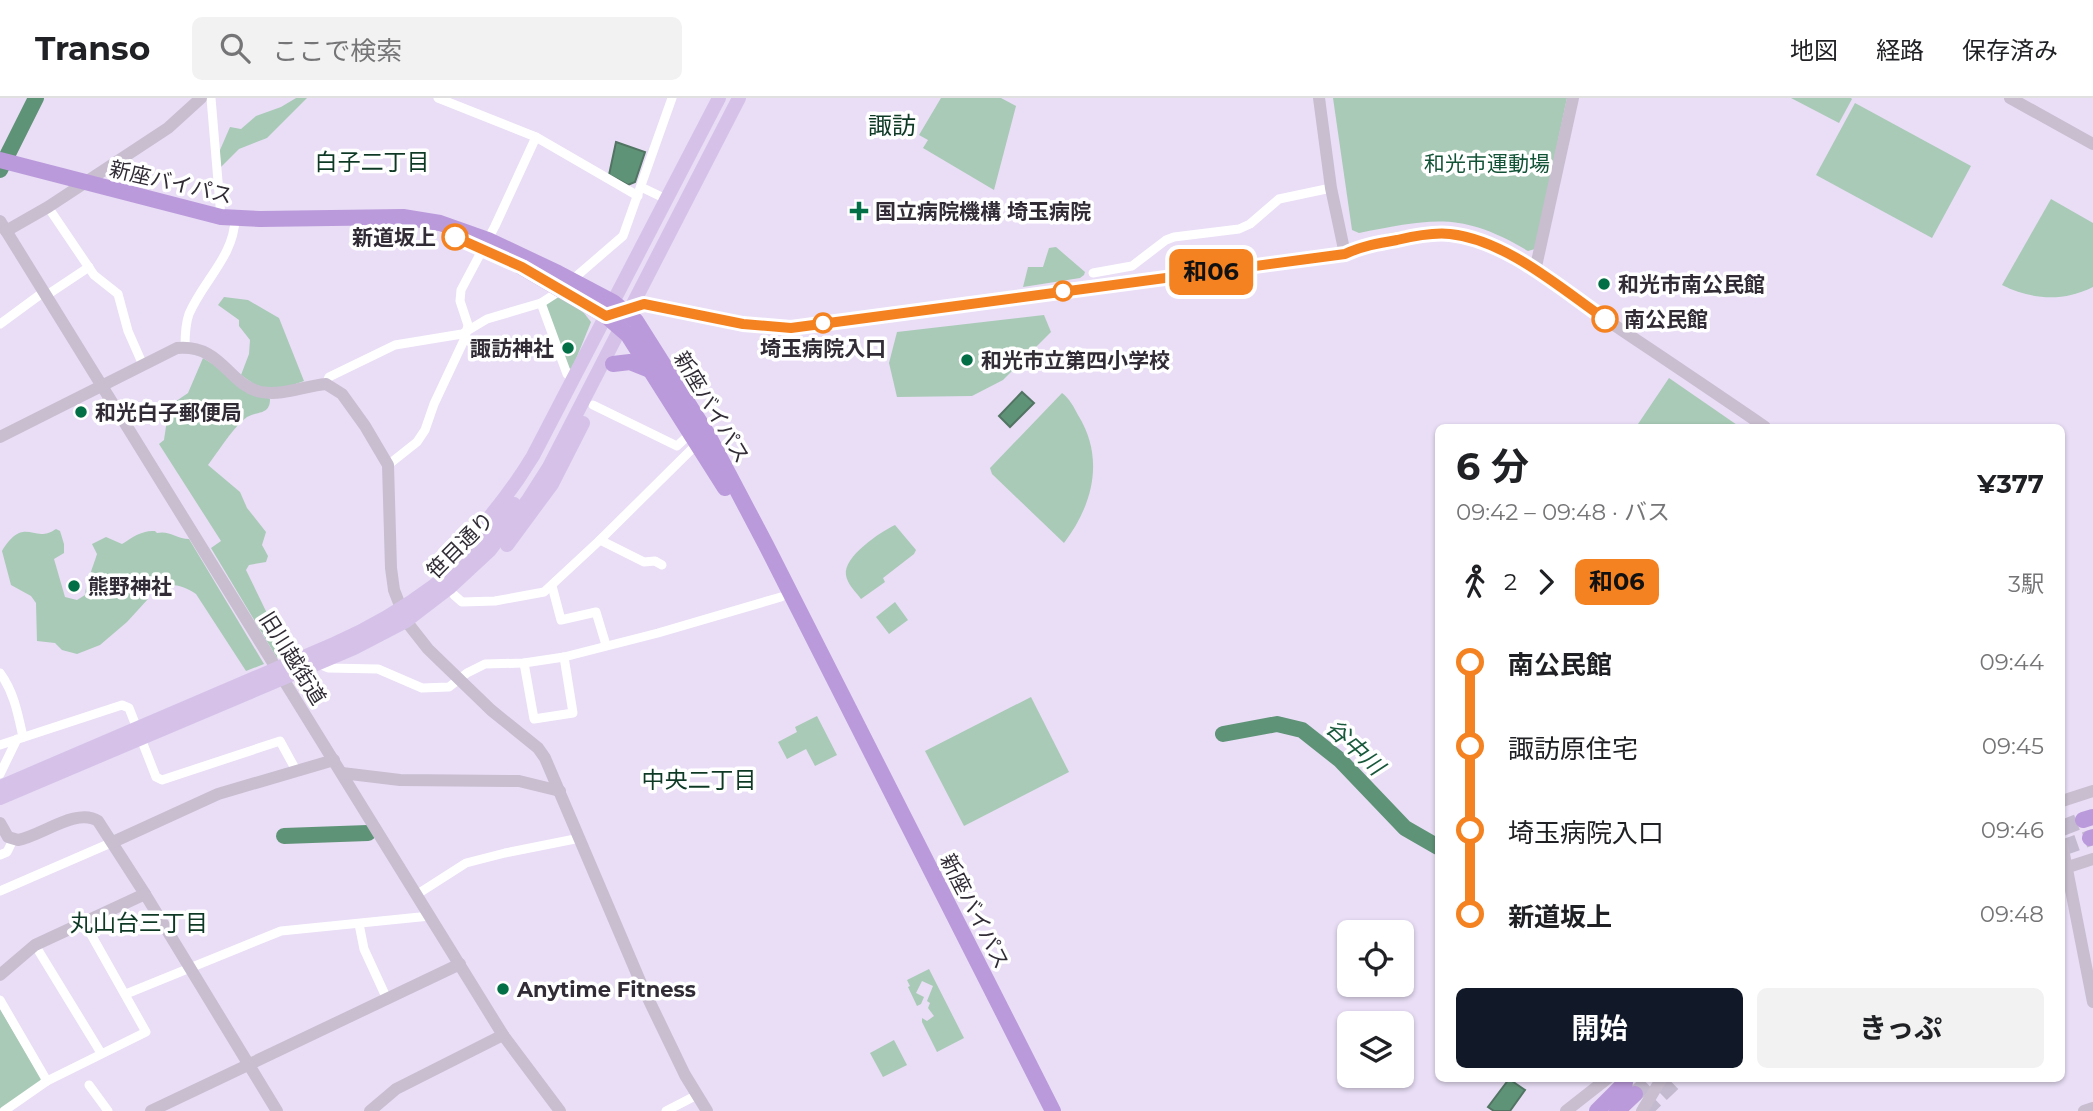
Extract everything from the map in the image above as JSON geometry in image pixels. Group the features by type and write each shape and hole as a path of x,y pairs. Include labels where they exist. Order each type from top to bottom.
{"highway":[{"name":"新座バイパス","path":"5,167 79,187 230,221 402,225 439,232 485,245 566,284 621,317 708,435 1052,1111"},
{"name":"新座バイパス","path":"621,317 650,370 727,491 1043,1111"},
{"path":"613,364 630,362 650,370"},
{"path":"1597,1111 1630,1089 1617,1111"}],"main road":[{"path":"437,597 454,595 486,566 523,525 552,484 613,364 634,262 719,98"},
{"name":"笹目通り","path":"403,615 421,595 486,546 540,465 729,98"},
{"name":"笹目通り","path":"0,798 140,733 312,662 348,638 403,615 437,597 528,500 549,467 739,98"},
{"path":"421,595 429,580 493,515 516,484 573,379 621,317 644,304 750,98"},
{"path":"634,262 637,273 643,277 653,279 659,274"},
{"name":"笹目通り","path":"0,787 140,733"}],"street":[{"path":"3,226 48,207 79,187 168,128 201,98"},
{"path":"185,348 190,313 223,257 230,221 211,98"},
{"path":"438,98 537,137 640,192 666,199"},
{"path":"326,384 329,377 395,345 462,334 487,319 541,303 555,294 623,236 640,192 652,148 672,98"},
{"path":"1319,98 1331,188 1345,254"},
{"path":"1535,271 1573,98"},
{"path":"2015,99 2093,144"},
{"path":"388,465 417,442 425,430 468,330 459,296 537,137"},
{"path":"1093,273 1132,267 1166,240 1174,237 1239,229 1279,200 1331,188"},
{"path":"48,207 99,280 118,294 128,331 143,365"},
{"name":"旧川越街道","path":"3,226 503,1035 560,1111"},
{"path":"644,304 743,324 791,328 1345,254 1367,245 1450,234 1488,244 1535,271 1761,424"},
{"path":"0,324 89,267"},
{"path":"541,303 567,374 573,379"},
{"path":"0,437 168,351 185,348 193,348 214,357 251,388 260,392 281,392 326,384 342,394 388,465 391,568 394,590 403,615 428,649 491,710 538,748 545,758 643,988 685,1075 707,1111"},
{"path":"593,405 677,446 694,439"},
{"path":"454,595 462,602 495,601 536,594 552,586 600,540 694,439"},
{"path":"600,540 644,562 655,561 662,565"},
{"path":"552,586 561,620 596,612 606,645"},
{"path":"312,662 328,668 378,668 422,688 449,687 467,673 485,664 524,663 564,657 781,597"},
{"path":"524,663 534,719 573,713 564,657"},
{"path":"0,673 17,708 20,738 0,774"},
{"path":"0,746 122,705 129,708 156,777 162,780 281,741 297,772"},
{"path":"0,891 218,794 334,761"},
{"path":"342,774 400,780 519,780 560,792"},
{"path":"2065,800 2093,791"},
{"path":"0,823 5,833 13,840 23,839 86,816 98,821 277,1111"},
{"path":"416,895 466,863 580,838"},
{"path":"0,855 8,852 13,840"},
{"path":"2065,869 2093,859"},
{"path":"2065,874 2093,1002"},
{"path":"0,975 34,945 145,894"},
{"path":"127,994 281,931 430,916"},
{"path":"4,1111 47,1081 146,1032 127,994 84,922"},
{"path":"359,923 364,949 387,999"},
{"path":"34,945 101,1053"},
{"path":"151,1111 460,964"},
{"path":"0,1000 47,1081"},
{"path":"370,1111 396,1089 503,1035"},
{"path":"1566,1111 1603,1082"},
{"path":"1642,1111 1660,1082"},
{"path":"89,1085 108,1111"},
{"path":"666,1111 697,1096"},
{"path":"2084,1111 2093,1108"}],"green space":[{"path":"296,98 307,98 267,138 239,149 220,168 220,150 230,127 241,129 256,116"},
{"path":"941,98 1001,98 1016,106 994,190 923,148 928,140 919,135"},
{"name":"和光市運動場","path":"1333,98 1567,98 1535,249 1528,251 1484,229 1446,222 1407,224 1359,233 1352,230"},
{"path":"1791,98 1851,98 1852,99 1839,123"},
{"path":"1855,103 1971,166 1932,238 1816,175"},
{"path":"2051,199 2093,223 2093,287 2070,295 2048,297 2025,294 2002,285"},
{"path":"1056,247 1085,272 1084,275 1080,278 1023,287 1028,267 1043,267 1049,248"},
{"path":"559,294 584,313 591,322 572,369 567,368 544,304"},
{"path":"224,297 248,300 279,318 304,381 287,387 258,387 241,375 249,354 250,340 239,326 239,320 218,305"},
{"path":"1044,315 1051,332 1003,380 972,396 897,397 889,363 897,332"},
{"path":"203,358 270,399 266,410 247,417 237,426 208,465 240,492 247,508 266,532 262,545 268,556 266,562 249,565 246,570 279,638 289,642 293,651 277,658 211,548 221,541 159,444 164,440 169,406 188,393"},
{"path":"1669,378 1736,424 1638,424"},
{"path":"1062,393 1073,406 1086,431 1093,464 1088,497 1064,543 992,474 990,468"},
{"path":"895,525 916,550 883,578 885,582 861,599 848,582 846,575 850,561 864,546"},
{"path":"56,529 60,531 64,544 64,553 54,559 65,597 77,600 85,595 97,554 92,544 106,537 122,544 138,534 150,531 189,539 264,664 246,671 196,594 174,585 150,589 148,599 100,645 77,654 62,650 55,643 37,641 36,603 31,596 11,585 2,551 17,534 41,534"},
{"path":"895,602 908,620 889,634 876,617"},
{"path":"1031,697 1069,772 964,826 925,751"},
{"path":"817,716 837,755 815,766 806,749 787,759 778,742 797,732 795,727"},
{"path":"929,969 964,1038 937,1052 922,1022 922,1018 927,1021 934,1016 927,1001 933,986 922,981 916,993 924,997 917,1006 907,980"},
{"path":"0,1009 41,1078 40,1082 0,1109"},
{"path":"894,1040 907,1065 883,1077 870,1053"}],"shaded area":[{"path":"616,142 645,152 635,182 628,185 609,175"},
{"path":"1022,392 1034,403 1010,427 999,416"},
{"path":"1507,1082 1513,1082 1525,1090 1510,1111 1494,1111 1488,1107"}],"waterway":[{"path":"0,170 36,98"},
{"name":"谷中川","path":"1223,734 1277,724 1302,730 1340,760 1405,828 1435,845"},
{"name":"谷中川","path":"284,836 368,833"}],"tunnel":[{"path":"2065,827 2083,820"},
{"path":"2065,847 2090,838"},
{"path":"1635,1094 1648,1082"},
{"path":"1644,1111 1674,1082"}],"bus line":[{"name":"和06","path":"455,237 522,267 606,316 644,304 743,324 791,328 1345,254 1367,245 1434,234 1450,234 1500,249 1605,319"}],"place":[{"name":"国立病院機構 埼玉病院","path":"859,211"},
{"name":"新道坂上","path":"455,237"},
{"name":"和光市南公民館","path":"1604,284"},
{"name":"南公民館","path":"1605,319"},
{"name":"埼玉病院入口","path":"823,323"},
{"name":"諏訪神社","path":"568,348"},
{"name":"和光市立第四小学校","path":"967,360"},
{"name":"和光白子郵便局","path":"81,412"},
{"name":"熊野神社","path":"74,586"},
{"name":"Anytime Fitness","path":"503,989"}],"district":[{"name":"諏訪","path":"892,125"},
{"name":"白子二丁目","path":"372,162"},
{"name":"中央二丁目","path":"699,780"},
{"name":"丸山台三丁目","path":"139,923"}]}
